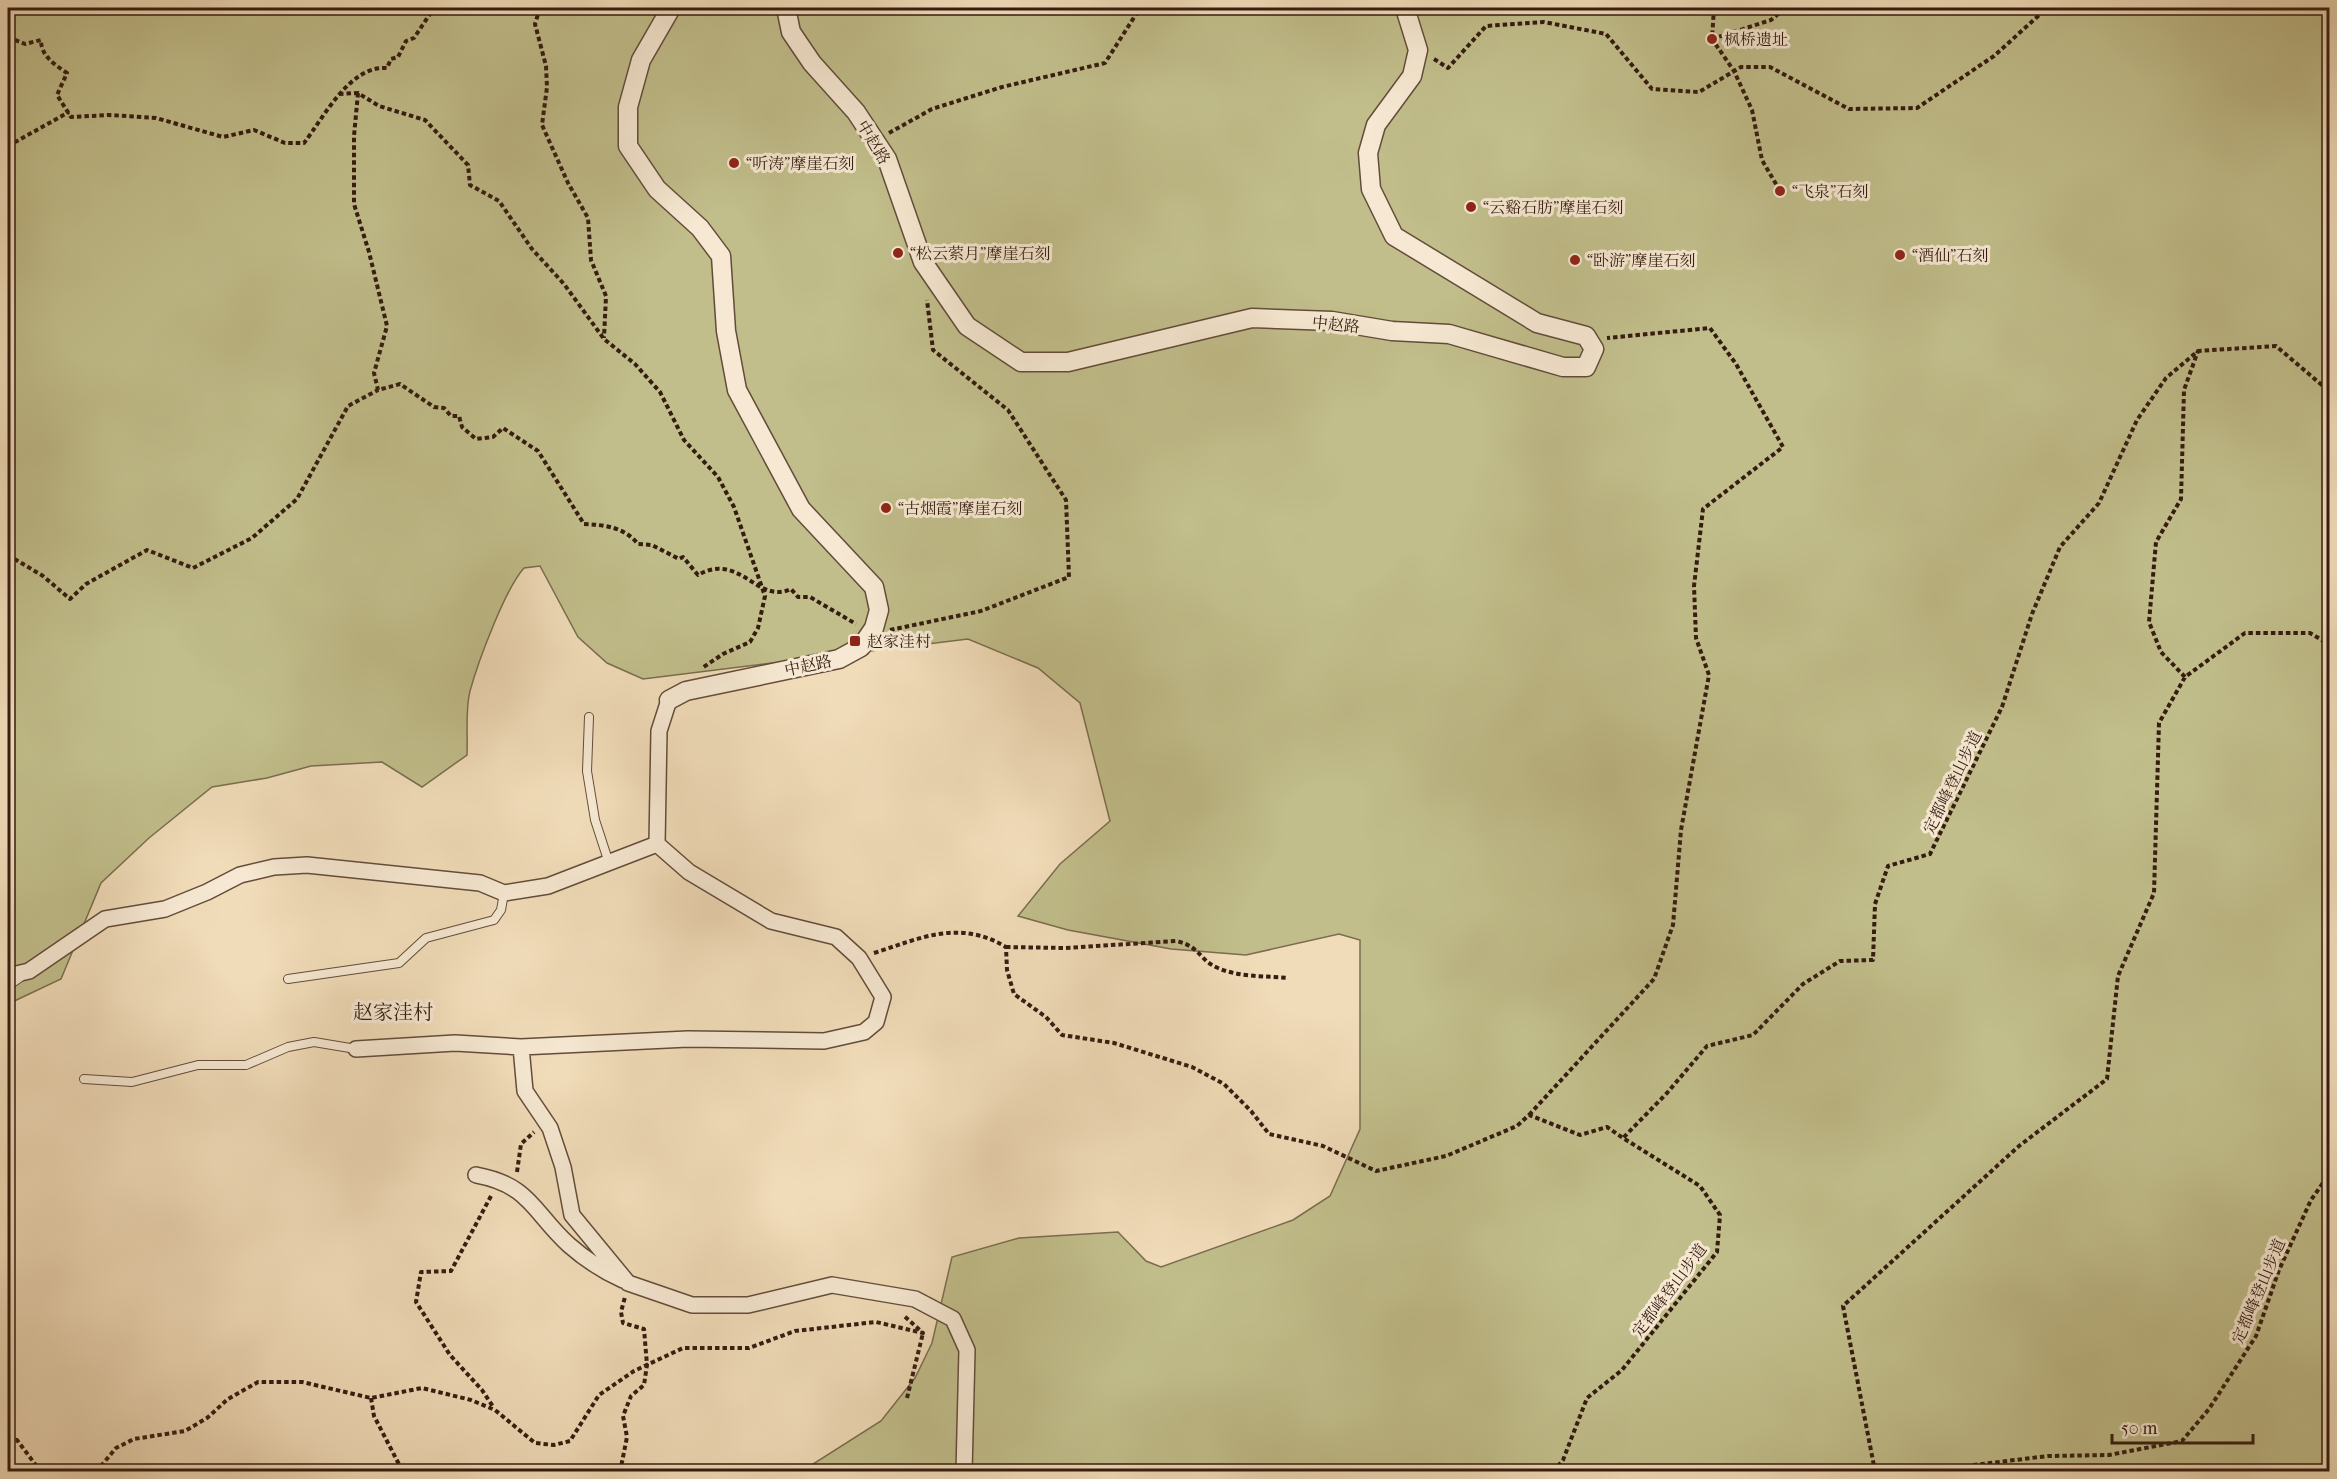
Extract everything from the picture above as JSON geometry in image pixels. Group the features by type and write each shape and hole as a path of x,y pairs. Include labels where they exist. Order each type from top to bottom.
{"street":[{"path":"671,8 641,60 628,107 628,146 657,189 700,228 721,256 726,331 737,390 801,509 874,587 879,610 870,634"},
{"name":"中赵路","path":"786,8 791,32 801,48 856,112 887,159 923,262 967,326 1021,362 1068,362 1252,318 1332,321 1392,331 1449,334 1563,367 1586,367 1594,349 1588,340"},
{"path":"1405,8 1418,50 1412,76 1376,125 1368,153 1371,189 1394,236 1537,323 1586,336 1588,340"},
{"name":"中赵路","path":"669,700 686,691 840,659 861,647 870,634"},
{"path":"356,1049 455,1043 520,1047 688,1039 824,1041 864,1032 876,1022 883,997 859,958 836,937 771,921 689,872 657,844 659,731 669,700"},
{"path":"8,976 30,971 105,919 165,909 207,892 240,874 274,867 307,865 480,883 504,893 548,886 657,844"},
{"path":"520,1047 525,1091 545,1121 563,1167 572,1215 628,1283"},
{"path":"476,1175 499,1179 523,1194 575,1250 597,1268 628,1283 692,1305 748,1305 832,1285 915,1299 953,1319 967,1350 964,1472"}],"lane":[{"path":"589,717 587,771 595,820 609,863"},
{"path":"288,979 399,963 426,938 494,920 501,910 504,893"},
{"path":"8,986 30,971"},
{"path":"84,1079 132,1082 198,1065 246,1065 288,1047 314,1042 356,1049"}],"path":[{"path":"8,37 25,44 41,40 41,49 51,62 67,73 57,95 71,117 109,115 156,118 223,137 254,130 285,143 304,143 344,87 375,67 387,68 391,59 398,57 406,41 414,38 434,8"},
{"path":"540,8 536,24 546,66 547,87 542,125 568,183 588,218 591,260 606,296 604,339"},
{"path":"875,141 932,109 1002,87 1105,63 1140,8"},
{"path":"1714,8 1712,39 1734,71 1752,110 1762,160 1780,191"},
{"path":"1712,39 1771,20 1785,8"},
{"path":"1418,50 1448,68 1486,26 1544,22 1606,34 1652,89 1699,92 1741,67 1770,67 1849,109 1917,108 1994,56 2048,8"},
{"path":"339,94 358,93 379,106 425,120 454,148 468,165 470,185 499,201 532,249 564,284 604,339 635,364 660,392 684,440 718,477 746,536 765,596 758,628 750,642 732,649 702,668 708,687"},
{"path":"358,93 354,136 354,204 372,262 387,326 374,373 378,390"},
{"path":"8,146 69,112"},
{"path":"8,555 43,576 70,599 86,584 147,550 193,568 252,538 297,500 348,406 378,390 400,384 434,407 444,408 451,416 459,416 462,427 476,439 493,437 503,428 538,451 584,524 605,525 630,534 638,544 652,545 679,559 683,556 698,575 709,569 731,571 754,581 764,590 782,594 791,589 798,597 810,597 870,634 981,611 1069,577 1066,500 1008,410 933,350 927,295"},
{"path":"1006,947 1007,970 1014,994 1046,1017 1062,1035 1114,1043 1192,1067 1224,1084 1251,1111 1269,1134 1323,1146 1376,1171 1446,1156 1516,1126 1529,1115 1654,979 1673,925 1681,830 1709,675 1696,638 1694,586 1703,509 1783,447 1736,364 1710,328 1588,340"},
{"path":"2185,677 2161,652 2149,622 2156,542 2181,499 2184,390 2198,351 2276,346 2330,392"},
{"name":"定都峰登山步道","path":"1553,1472 1563,1460 1587,1398 1622,1370 1717,1252 1720,1215 1700,1186 1623,1138 1667,1093 1707,1046 1752,1035 1803,984 1840,961 1873,960 1875,904 1888,866 1930,854 2002,707 2032,614 2060,547 2099,503 2137,420 2166,378 2198,351"},
{"path":"1872,1472 1874,1466 1843,1306 2019,1146 2108,1079 2118,976 2154,893 2159,723 2185,677 2245,633 2310,633 2330,645"},
{"path":"859,958 931,934 963,931 989,937 1006,947 1075,948 1176,941 1191,944 1217,968 1288,978"},
{"path":"1529,1115 1580,1135 1607,1127 1623,1138"},
{"path":"514,1189 520,1144 545,1121"},
{"name":"定都峰登山步道","path":"1969,1472 1974,1465 2048,1456 2109,1455 2182,1441 2209,1409 2256,1336 2279,1270 2311,1200 2330,1173"},
{"path":"495,1410 482,1390 450,1355 416,1302 421,1272 451,1271 499,1179"},
{"path":"620,1472 627,1437 623,1416 631,1396 644,1385 647,1365 644,1329 623,1323 621,1312 628,1283"},
{"path":"901,1313 923,1333"},
{"path":"96,1472 116,1448 142,1437 185,1431 258,1382 302,1382 371,1398 422,1388 471,1400 495,1410 535,1443 554,1445 570,1441 599,1395 647,1365 683,1348 749,1348 795,1331 876,1322 923,1333"},
{"path":"907,1398 923,1333"},
{"path":"371,1398 374,1416 403,1472"},
{"path":"8,1439 17,1440 41,1472"}],"shaded area":[{"path":"8,8 2329,8 2329,1471 802,1471 881,1421 915,1378 932,1343 952,1257 1019,1238 1118,1232 1146,1261 1161,1267 1293,1220 1330,1196 1360,1129 1360,940 1339,934 1246,955 1171,949 1068,930 1018,916 1060,864 1110,821 1080,703 1038,668 968,639 643,679 607,663 578,637 540,566 524,568 501,608 470,691 467,755 422,787 382,762 311,766 267,778 212,787 149,838 101,883 61,979 8,1004"}],"place":[{"name":"枫桥遗址","path":"1712,39"},
{"name":"“听涛”摩崖石刻","path":"734,163"},
{"name":"“飞泉”石刻","path":"1780,191"},
{"name":"“云谿石肪”摩崖石刻","path":"1471,207"},
{"name":"“松云萦月”摩崖石刻","path":"898,253"},
{"name":"“酒仙”石刻","path":"1900,255"},
{"name":"“卧游”摩崖石刻","path":"1575,260"},
{"name":"“古烟霞”摩崖石刻","path":"886,508"},
{"name":"赵家洼村","path":"855,641"}],"district":[{"name":"赵家洼村","path":"393,1012"}]}
